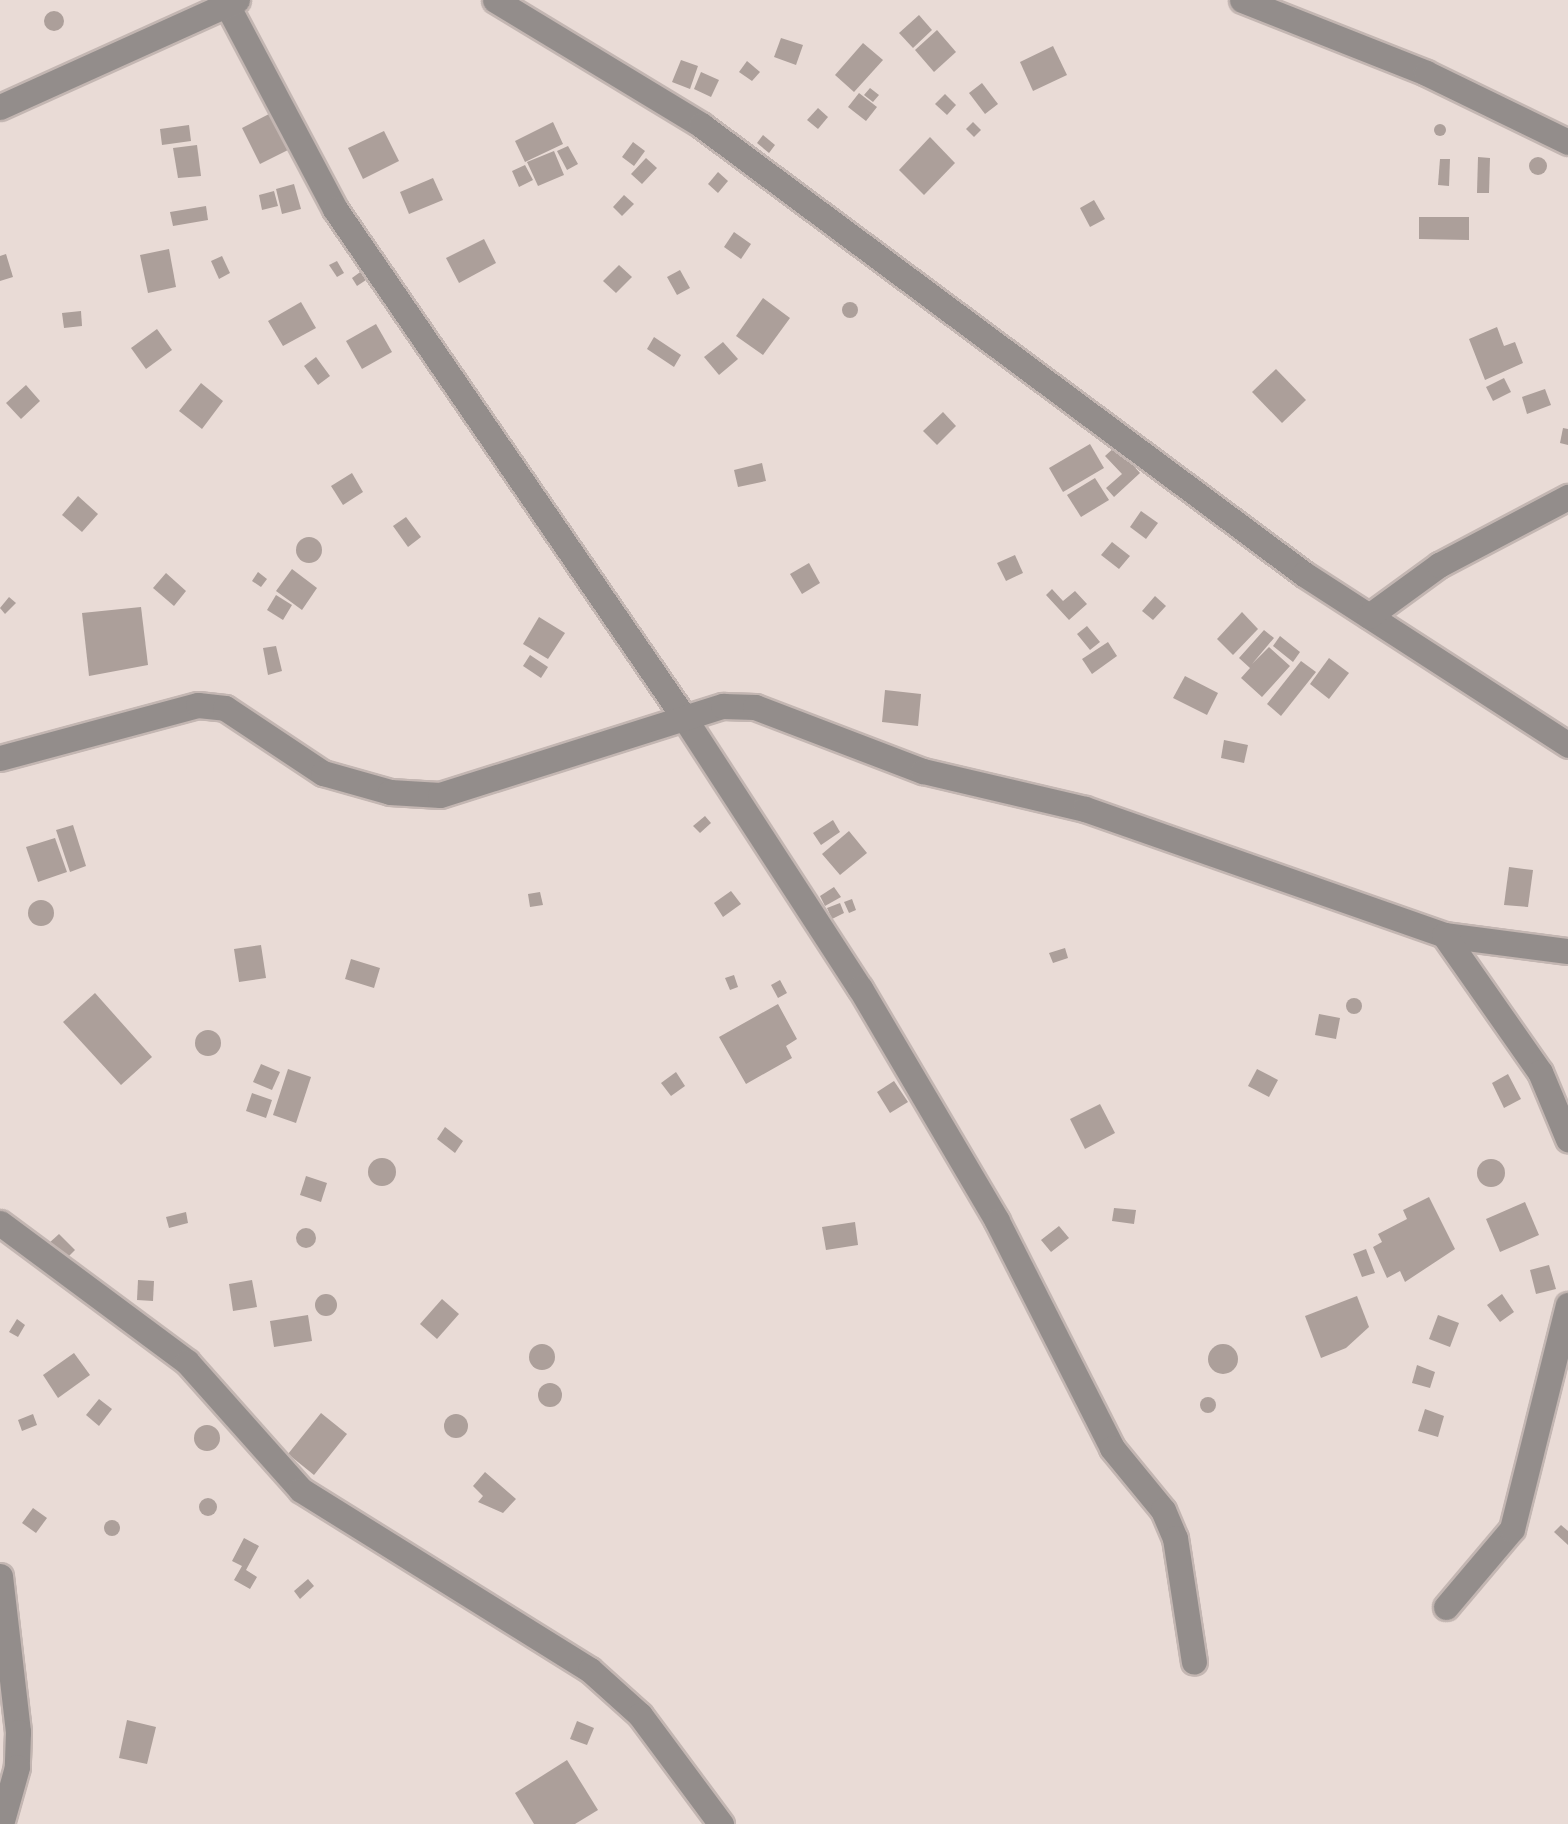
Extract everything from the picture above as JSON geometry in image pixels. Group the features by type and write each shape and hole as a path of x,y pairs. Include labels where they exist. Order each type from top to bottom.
{"street":[{"path":"494,0 701,124 1369,616 1568,745"},
{"path":"1242,0 1426,73 1568,142"},
{"path":"0,107 232,2 335,208 358,234 685,719 860,988 998,1222 1112,1448 1163,1510 1176,1538 1194,1662"},
{"path":"1369,616 1439,565 1568,497"},
{"path":"0,758 198,705 225,708 323,773 390,792 440,795 723,706 755,707 924,771 1084,809 1444,934 1568,950"},
{"path":"1444,934 1540,1072 1568,1140"},
{"path":"0,1223 188,1362 301,1490 590,1670 640,1715 721,1824"},
{"path":"1446,1608 1512,1528 1568,1305"},
{"path":"0,1576 18,1732 16,1767 0,1824"}],"building":[{"path":"54,11 64,21 54,31 44,21"},
{"path":"919,15 932,30 913,48 899,33"},
{"path":"937,30 956,52 934,72 915,50"},
{"path":"781,38 803,45 796,65 774,57"},
{"path":"863,43 883,60 854,92 835,75"},
{"path":"1053,46 1067,75 1033,91 1020,62"},
{"path":"681,60 698,66 690,89 672,82"},
{"path":"747,61 760,72 752,81 739,72"},
{"path":"701,72 719,80 711,97 694,89"},
{"path":"982,83 998,104 985,114 969,93"},
{"path":"870,88 879,95 873,102 864,95"},
{"path":"859,93 877,107 866,121 848,107"},
{"path":"945,94 956,105 947,115 935,104"},
{"path":"818,108 828,117 818,129 807,120"},
{"path":"269,114 288,150 260,164 242,128"},
{"path":"553,122 563,144 525,162 515,141"},
{"path":"973,122 981,130 974,137 966,129"},
{"path":"1440,124 1446,130 1440,136 1434,130"},
{"path":"189,125 191,141 162,145 160,129"},
{"path":"384,131 399,161 363,179 348,148"},
{"path":"763,135 775,145 769,153 757,143"},
{"path":"930,137 955,163 924,195 899,170"},
{"path":"633,142 645,151 634,166 622,157"},
{"path":"197,145 201,176 178,178 173,148"},
{"path":"568,146 578,164 567,170 557,151"},
{"path":"554,151 564,175 538,186 527,162"},
{"path":"1478,157 1490,158 1489,193 1477,193"},
{"path":"1538,157 1547,166 1538,175 1529,166"},
{"path":"646,158 657,168 642,184 631,174"},
{"path":"1440,159 1450,159 1449,186 1438,185"},
{"path":"525,165 533,180 519,187 512,171"},
{"path":"718,172 728,181 718,193 708,184"},
{"path":"433,178 443,200 409,214 400,192"},
{"path":"294,184 301,209 282,214 276,189"},
{"path":"274,191 278,206 262,210 259,195"},
{"path":"624,195 634,204 622,216 613,207"},
{"path":"1094,200 1105,219 1090,227 1080,208"},
{"path":"206,206 208,220 173,226 170,212"},
{"path":"1419,217 1469,217 1469,240 1419,239"},
{"path":"734,232 751,244 741,259 724,247"},
{"path":"484,239 496,263 459,283 446,258"},
{"path":"169,249 176,287 148,293 140,255"},
{"path":"6,254 13,277 0,281 0,256"},
{"path":"222,256 230,273 219,279 211,261"},
{"path":"337,261 344,273 337,277 329,265"},
{"path":"619,265 632,277 616,293 603,281"},
{"path":"363,270 369,278 357,286 352,278"},
{"path":"680,270 690,288 677,295 667,277"},
{"path":"763,298 790,318 763,355 736,336"},
{"path":"301,302 316,328 283,346 268,321"},
{"path":"850,302 858,310 850,318 842,310"},
{"path":"81,311 82,326 64,328 62,313"},
{"path":"376,324 392,352 362,369 346,341"},
{"path":"1497,327 1504,346 1515,342 1523,363 1485,380 1469,339"},
{"path":"157,329 172,350 146,369 131,348"},
{"path":"654,337 681,355 674,367 647,349"},
{"path":"723,342 738,359 719,375 704,357"},
{"path":"316,357 330,376 318,385 304,366"},
{"path":"1276,369 1306,400 1282,423 1252,392"},
{"path":"1504,378 1511,392 1493,401 1486,387"},
{"path":"201,383 223,401 202,429 179,411"},
{"path":"26,385 40,401 21,419 6,403"},
{"path":"1545,389 1551,405 1527,414 1522,397"},
{"path":"943,412 956,426 937,445 923,431"},
{"path":"1563,428 1568,429 1568,445 1560,443"},
{"path":"1090,444 1104,468 1063,492 1049,468"},
{"path":"1116,446 1140,473 1114,497 1106,488 1122,474 1105,456"},
{"path":"762,463 766,481 738,487 734,470"},
{"path":"352,473 363,492 343,505 331,486"},
{"path":"1095,478 1109,500 1081,517 1067,495"},
{"path":"78,496 98,514 82,532 62,515"},
{"path":"1141,511 1158,523 1146,539 1130,527"},
{"path":"406,517 421,537 408,547 393,526"},
{"path":"309,537 318,541 322,550 318,559 309,563 300,559 296,550 300,541"},
{"path":"1112,542 1130,556 1119,569 1101,555"},
{"path":"1015,555 1023,573 1006,581 997,563"},
{"path":"809,563 820,583 802,594 790,574"},
{"path":"292,569 317,588 302,610 276,591"},
{"path":"258,572 267,579 261,587 252,581"},
{"path":"166,573 186,591 174,606 153,588"},
{"path":"1052,589 1063,601 1075,591 1087,604 1069,620 1046,595"},
{"path":"276,595 292,605 283,620 267,610"},
{"path":"1155,596 1166,606 1153,620 1142,611"},
{"path":"9,597 16,603 5,614 0,608"},
{"path":"141,607 148,665 89,676 82,613"},
{"path":"1242,612 1258,629 1233,655 1217,639"},
{"path":"539,617 565,633 548,659 523,644"},
{"path":"1087,626 1100,642 1090,650 1077,634"},
{"path":"1264,630 1274,638 1252,664 1269,647 1290,666 1262,697 1241,678 1250,668 1239,658"},
{"path":"1280,636 1300,652 1293,662 1273,646"},
{"path":"1108,642 1117,656 1092,674 1082,659"},
{"path":"276,646 282,671 268,675 263,648"},
{"path":"530,655 548,667 541,678 523,666"},
{"path":"1329,658 1349,673 1329,699 1310,684"},
{"path":"1301,661 1316,672 1281,716 1267,704"},
{"path":"1185,676 1218,693 1207,715 1173,698"},
{"path":"885,690 921,694 918,726 882,722"},
{"path":"1224,740 1248,745 1244,763 1221,758"},
{"path":"705,816 711,823 700,833 693,826"},
{"path":"833,820 840,832 821,845 813,833"},
{"path":"73,825 86,866 70,872 56,830"},
{"path":"849,831 867,853 840,875 822,854"},
{"path":"55,838 67,872 38,882 26,847"},
{"path":"1509,867 1533,870 1528,907 1504,905"},
{"path":"834,887 841,897 825,906 820,896"},
{"path":"731,891 741,904 723,917 714,903"},
{"path":"540,892 543,905 530,907 528,894"},
{"path":"852,899 856,910 849,913 844,902"},
{"path":"41,900 50,904 54,913 50,922 41,926 32,922 28,913 32,904"},
{"path":"840,903 844,913 832,919 827,908"},
{"path":"261,945 266,978 239,982 234,949"},
{"path":"1065,948 1068,958 1053,963 1049,953"},
{"path":"351,959 380,968 374,988 345,979"},
{"path":"734,975 738,987 730,990 725,978"},
{"path":"780,980 787,993 778,998 771,985"},
{"path":"95,993 152,1057 121,1085 63,1022"},
{"path":"1354,998 1362,1006 1354,1014 1346,1006"},
{"path":"778,1004 797,1039 786,1046 792,1058 746,1084 719,1037"},
{"path":"1319,1014 1340,1018 1336,1039 1315,1035"},
{"path":"208,1030 217,1034 221,1043 217,1052 208,1056 199,1052 195,1043 199,1034"},
{"path":"261,1064 280,1072 272,1090 253,1082"},
{"path":"288,1069 311,1077 296,1123 273,1115"},
{"path":"1257,1069 1278,1080 1269,1097 1248,1086"},
{"path":"676,1072 685,1086 671,1096 661,1083"},
{"path":"1508,1074 1521,1099 1504,1108 1492,1083"},
{"path":"894,1081 908,1102 890,1113 877,1092"},
{"path":"252,1093 272,1100 266,1118 246,1111"},
{"path":"1100,1104 1115,1133 1085,1149 1070,1119"},
{"path":"445,1127 463,1141 455,1153 437,1139"},
{"path":"382,1158 392,1162 396,1172 392,1182 382,1186 372,1182 368,1172 372,1162"},
{"path":"1491,1159 1501,1163 1505,1173 1501,1183 1491,1187 1481,1183 1477,1173 1481,1163"},
{"path":"306,1176 327,1183 321,1202 300,1195"},
{"path":"1429,1197 1455,1249 1405,1282 1400,1271 1387,1278 1373,1247 1382,1242 1378,1234 1407,1219 1403,1210"},
{"path":"1525,1202 1539,1235 1500,1252 1486,1219"},
{"path":"1114,1208 1136,1210 1134,1224 1112,1221"},
{"path":"186,1212 188,1223 169,1228 166,1217"},
{"path":"855,1222 858,1245 826,1250 822,1227"},
{"path":"1059,1226 1069,1238 1051,1252 1041,1240"},
{"path":"306,1228 316,1238 306,1248 296,1238"},
{"path":"59,1234 75,1250 64,1261 48,1244"},
{"path":"1366,1249 1375,1273 1362,1277 1353,1254"},
{"path":"1549,1265 1556,1289 1536,1294 1530,1270"},
{"path":"138,1280 154,1281 153,1301 137,1300"},
{"path":"252,1280 257,1307 233,1311 229,1284"},
{"path":"326,1294 334,1297 334,1313 326,1316 318,1313 315,1305 318,1297"},
{"path":"1502,1294 1514,1312 1500,1322 1487,1305"},
{"path":"1357,1296 1369,1327 1346,1348 1321,1358 1305,1316"},
{"path":"442,1299 459,1314 437,1339 420,1324"},
{"path":"308,1315 312,1341 274,1347 270,1321"},
{"path":"1438,1315 1459,1323 1450,1347 1429,1339"},
{"path":"17,1319 25,1325 18,1337 9,1332"},
{"path":"542,1344 551,1348 555,1357 551,1366 542,1370 533,1366 529,1357 533,1348"},
{"path":"1223,1344 1237,1353 1238,1359 1229,1373 1223,1374 1209,1365 1208,1359 1217,1345"},
{"path":"74,1353 90,1375 58,1398 43,1375"},
{"path":"1417,1365 1435,1372 1430,1388 1412,1383"},
{"path":"550,1383 562,1395 550,1407 538,1395"},
{"path":"1208,1397 1216,1405 1208,1413 1200,1405"},
{"path":"99,1399 112,1409 99,1426 86,1415"},
{"path":"1425,1409 1444,1416 1438,1437 1418,1431"},
{"path":"321,1413 347,1434 314,1475 288,1454"},
{"path":"33,1414 37,1425 22,1431 18,1420"},
{"path":"456,1414 468,1426 456,1438 444,1426"},
{"path":"207,1425 216,1429 220,1438 216,1447 207,1451 198,1447 194,1438 198,1429"},
{"path":"485,1472 516,1499 503,1513 478,1502 483,1496 473,1486"},
{"path":"208,1498 215,1500 215,1514 208,1516 201,1514 199,1507 201,1500"},
{"path":"33,1508 47,1518 36,1533 22,1523"},
{"path":"112,1520 120,1528 112,1536 104,1528"},
{"path":"1561,1525 1568,1531 1568,1545 1554,1532"},
{"path":"244,1538 259,1546 246,1570 257,1577 250,1589 234,1580 242,1566 232,1561"},
{"path":"308,1579 314,1586 300,1599 294,1591"},
{"path":"127,1720 156,1727 147,1764 119,1758"},
{"path":"577,1721 594,1728 587,1745 570,1739"},
{"path":"567,1760 598,1810 575,1824 534,1824 515,1793"}]}
